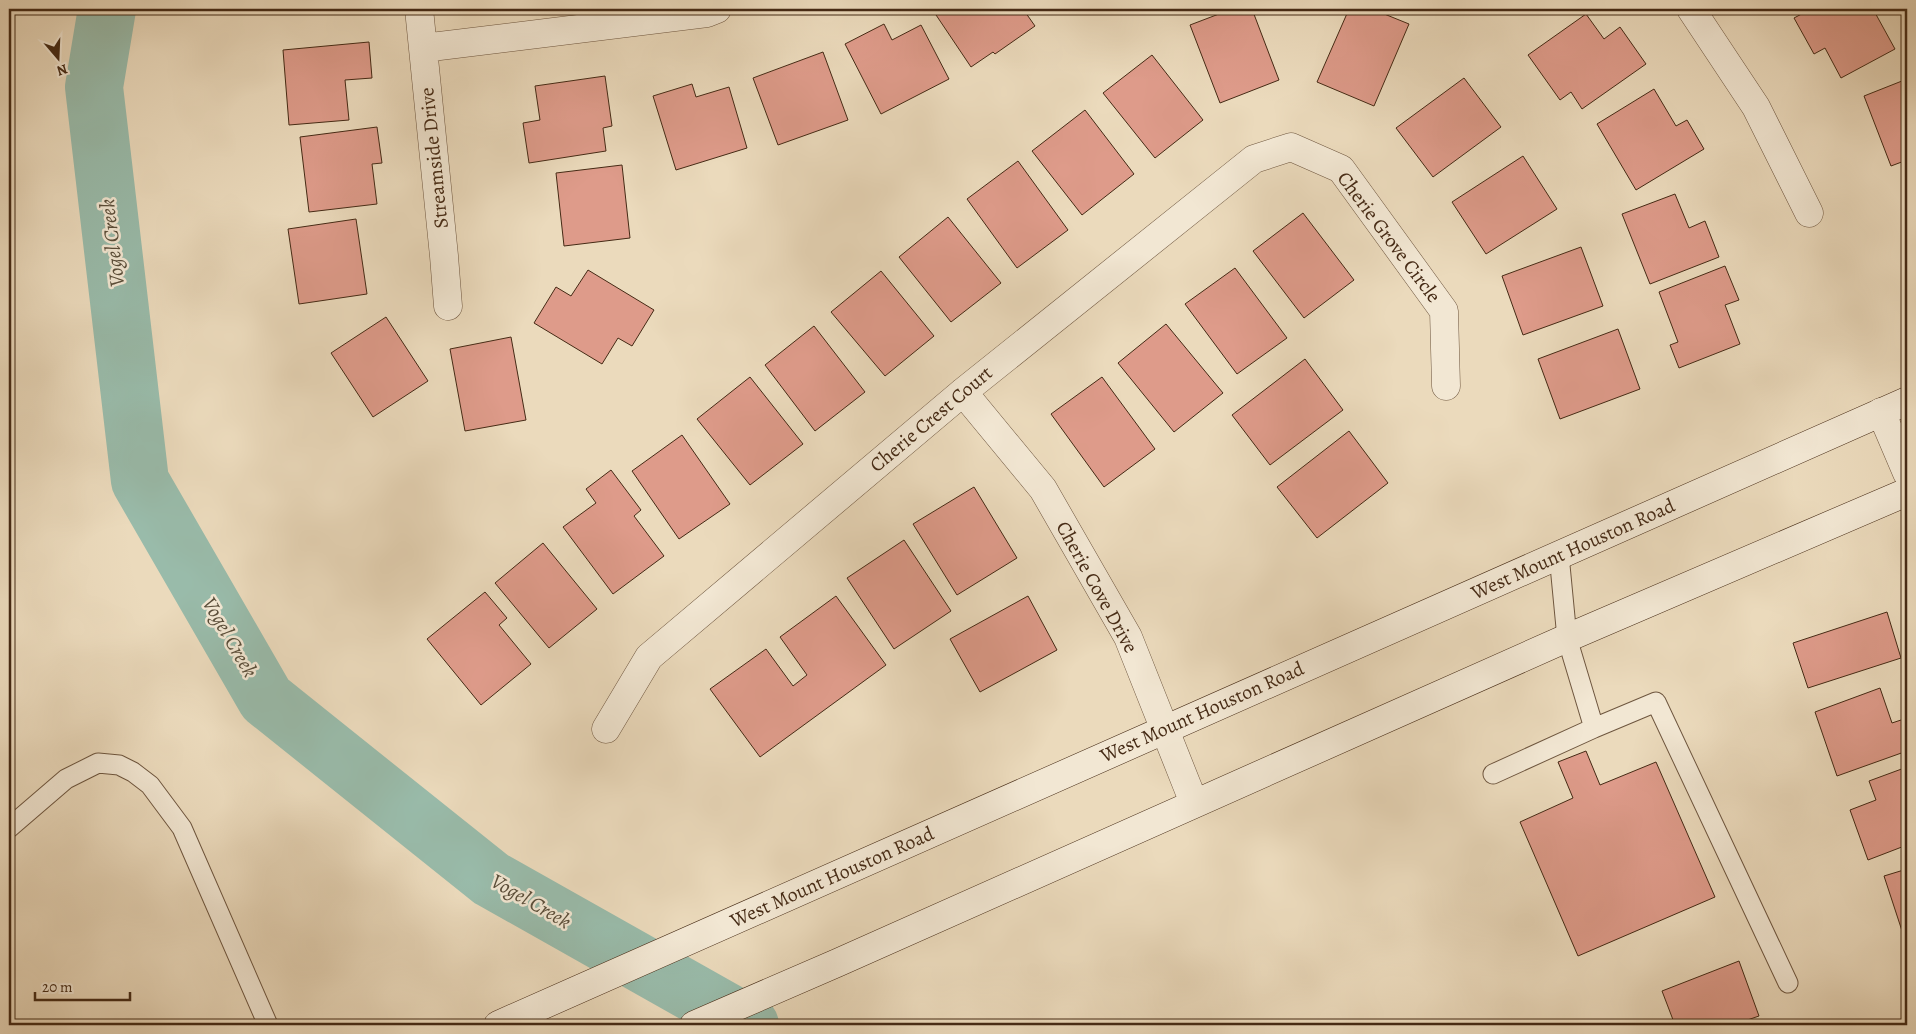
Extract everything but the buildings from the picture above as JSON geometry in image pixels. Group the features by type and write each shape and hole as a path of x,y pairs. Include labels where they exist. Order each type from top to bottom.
{"main road":[{"name":"Streamside Drive","path":"419,9 448,306"},
{"path":"423,48 707,13 718,9"},
{"path":"1691,9 1756,107 1810,213"},
{"name":"Cherie Grove Circle","path":"1292,146 1341,168 1444,311 1446,386"},
{"name":"Cherie Crest Court","path":"606,729 649,658 963,392 1254,159 1292,146"},
{"name":"Cherie Cove Drive","path":"963,392 1043,489 1128,637 1194,803"},
{"name":"West Mount Houston Road","path":"498,1025 1907,401"},
{"path":"1881,412 1907,473"},
{"path":"694,1025 1567,638 1907,492"}],"lane":[{"path":"1559,555 1567,638 1594,728"},
{"path":"1493,774 1656,702 1788,983"},
{"path":"9,828 66,779 98,763 119,765 133,772 150,785 182,828 268,1025"}],"waterway":[{"name":"Vogel Creek","path":"107,9 94,87 140,481 266,699 491,879 750,1025"},
{"path":"86,101 94,87"}]}
